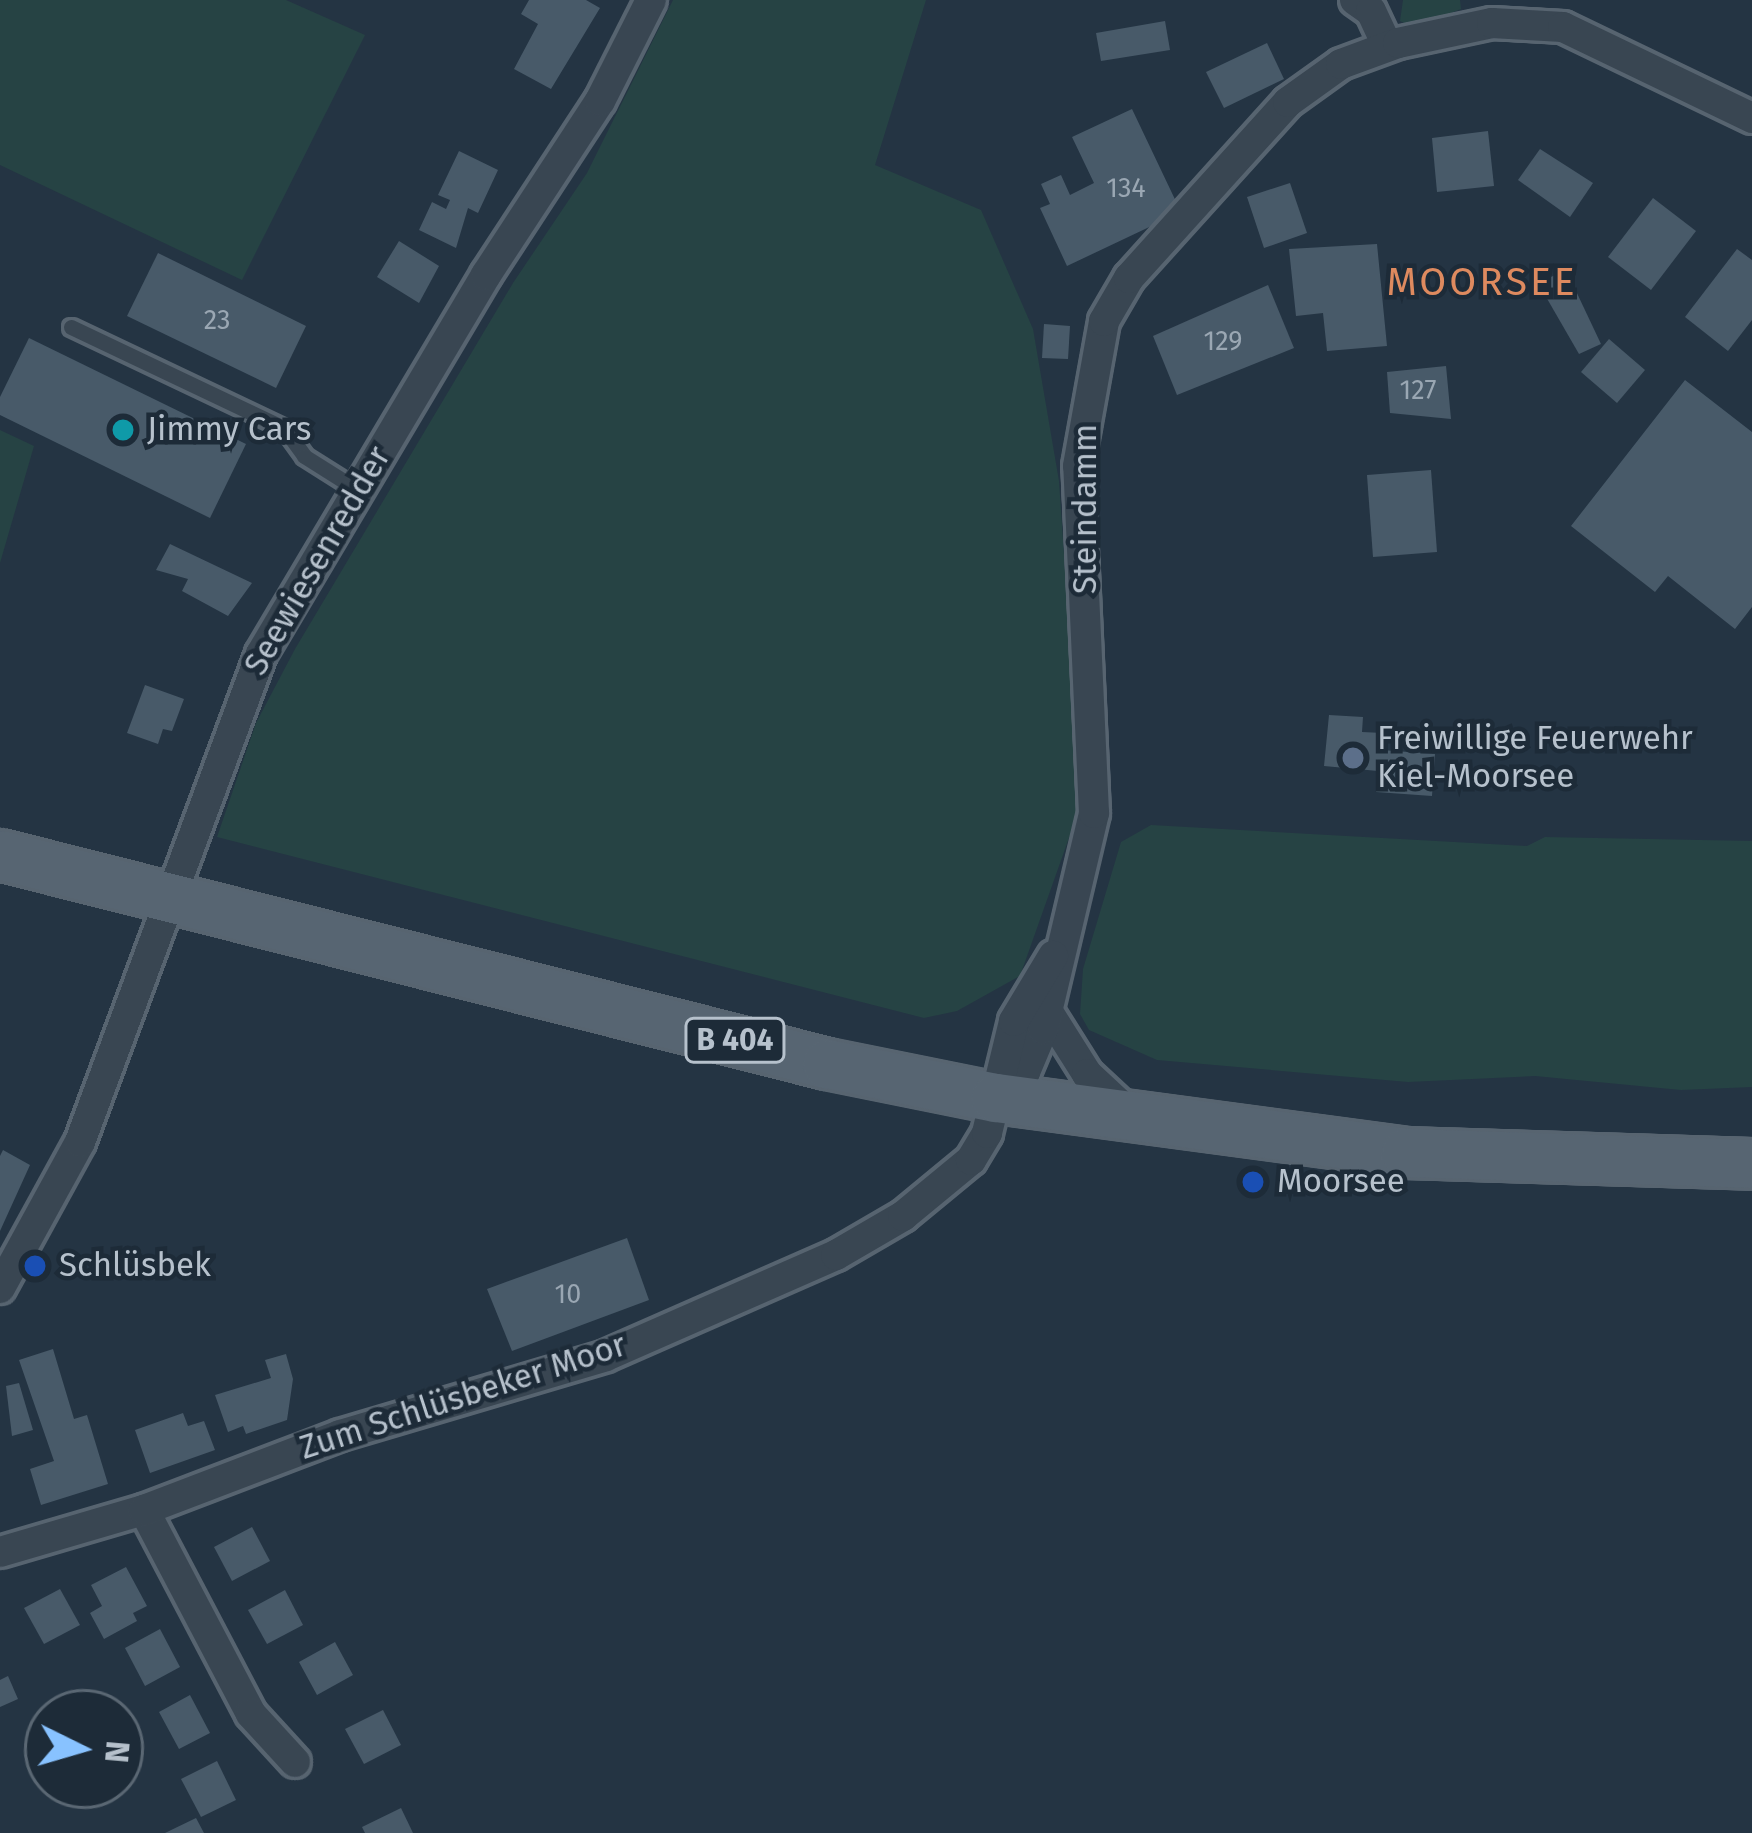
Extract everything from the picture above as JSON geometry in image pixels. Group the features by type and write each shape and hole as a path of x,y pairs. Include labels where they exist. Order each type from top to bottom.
{"main road":[{"name":"B 404","path":"0,855 827,1064 995,1098 1445,1156 1752,1164"}],"street":[{"name":"Seewiesenredder","path":"0,1288 69,1165 261,654 600,101 651,0"},
{"path":"1370,4 1387,46"},
{"name":"Steindamm","path":"995,1098 1024,1072 1048,1012 1057,951 1094,814 1078,466 1104,321 1129,278 1288,102 1340,64 1489,11 1598,38 1709,103 1752,118"},
{"name":"Steindamm","path":"995,1098 1014,1021 1057,951"},
{"path":"1048,1012 1087,1074 1134,1118"},
{"name":"Zum Schlüsbeker Moor","path":"0,1552 144,1510 340,1435 606,1356 836,1255 962,1171 982,1144 995,1098"},
{"path":"144,1510 250,1714 295,1762"}],"lane":[{"path":"71,327 284,428 304,456 358,490"}],"green space":[{"path":"0,0 286,0 365,35 242,280 0,165"},
{"path":"673,0 926,0 875,165 981,210 1033,329 1059,481 1081,804 1020,976 957,1011 924,1018 217,837 256,723 295,649 513,283 587,173"},
{"path":"1403,0 1460,0 1461,9 1414,28 1400,21"},
{"path":"0,430 34,446 0,563"},
{"path":"1151,825 1527,846 1545,837 1752,841 1752,1087 1681,1090 1535,1076 1408,1082 1157,1060 1089,1030 1080,1014 1083,969 1121,842"}],"building":[{"path":"529,0 586,0 600,8 551,89 514,69 538,24 521,14"},
{"path":"1165,21 1170,50 1101,61 1096,33"},
{"path":"1267,43 1284,79 1224,108 1206,72"},
{"path":"1132,109 1181,212 1067,266 1040,208 1050,204 1041,184 1061,175 1070,195 1094,183 1072,137"},
{"path":"1488,131 1494,186 1437,192 1432,138"},
{"path":"1540,149 1593,183 1570,217 1518,180"},
{"path":"459,151 498,170 478,213 468,208 456,248 419,230 432,202 446,209 450,200 438,195"},
{"path":"1290,183 1307,233 1264,248 1247,197"},
{"path":"1653,198 1696,231 1651,290 1608,257"},
{"path":"399,241 439,266 419,303 377,277"},
{"path":"1377,244 1387,346 1327,351 1323,313 1296,316 1289,249"},
{"path":"1737,249 1752,260 1752,320 1728,351 1685,317"},
{"path":"158,253 306,326 276,388 127,316"},
{"path":"1566,270 1601,344 1579,354 1538,283"},
{"path":"1268,285 1294,348 1177,395 1153,336"},
{"path":"1044,324 1070,326 1068,359 1042,358"},
{"name":"Jimmy Cars","path":"29,338 246,444 210,518 0,415 0,397"},
{"path":"1609,339 1645,370 1617,403 1581,372"},
{"path":"1446,366 1451,419 1390,413 1387,372"},
{"path":"1685,380 1752,432 1752,607 1735,629 1668,576 1655,592 1571,526"},
{"path":"1431,470 1437,552 1373,557 1367,475"},
{"path":"170,544 252,583 228,616 182,591 188,579 156,570"},
{"path":"145,685 184,699 172,731 163,729 158,744 127,733"},
{"path":"1329,715 1363,717 1362,732 1383,733 1382,750 1435,754 1432,796 1376,792 1378,771 1324,766"},
{"path":"3,1150 30,1165 0,1231 0,1156"},
{"path":"627,1238 649,1300 512,1351 487,1289"},
{"path":"53,1349 74,1419 87,1415 108,1484 41,1505 30,1469 54,1461 19,1360"},
{"path":"286,1354 293,1379 287,1420 246,1434 243,1426 228,1432 215,1395 271,1378 265,1360"},
{"path":"19,1383 33,1430 12,1436 6,1386"},
{"path":"183,1413 188,1426 204,1421 215,1450 150,1473 135,1430"},
{"path":"252,1527 270,1561 232,1581 214,1547"},
{"path":"126,1567 147,1606 133,1613 137,1621 104,1639 90,1613 102,1606 91,1585"},
{"path":"60,1589 80,1625 44,1644 24,1608"},
{"path":"285,1590 303,1625 267,1644 248,1610"},
{"path":"160,1629 180,1667 145,1686 125,1648"},
{"path":"335,1642 353,1675 317,1695 299,1662"},
{"path":"8,1676 18,1699 0,1707 0,1680"},
{"path":"190,1695 210,1733 179,1749 159,1712"},
{"path":"383,1710 401,1745 364,1764 345,1729"},
{"path":"217,1761 236,1800 201,1817 181,1779"},
{"path":"401,1808 413,1833 365,1833 362,1827"},
{"path":"196,1818 204,1833 165,1833"}],"place":[{"name":"Jimmy Cars","path":"123,430"},
{"name":"Freiwillige Feuerwehr Kiel-Moorsee","path":"1353,758"},
{"name":"Moorsee","path":"1253,1182"},
{"name":"Schlüsbek","path":"35,1266"}],"district":[{"name":"MOORSEE","path":"1482,282"}]}
